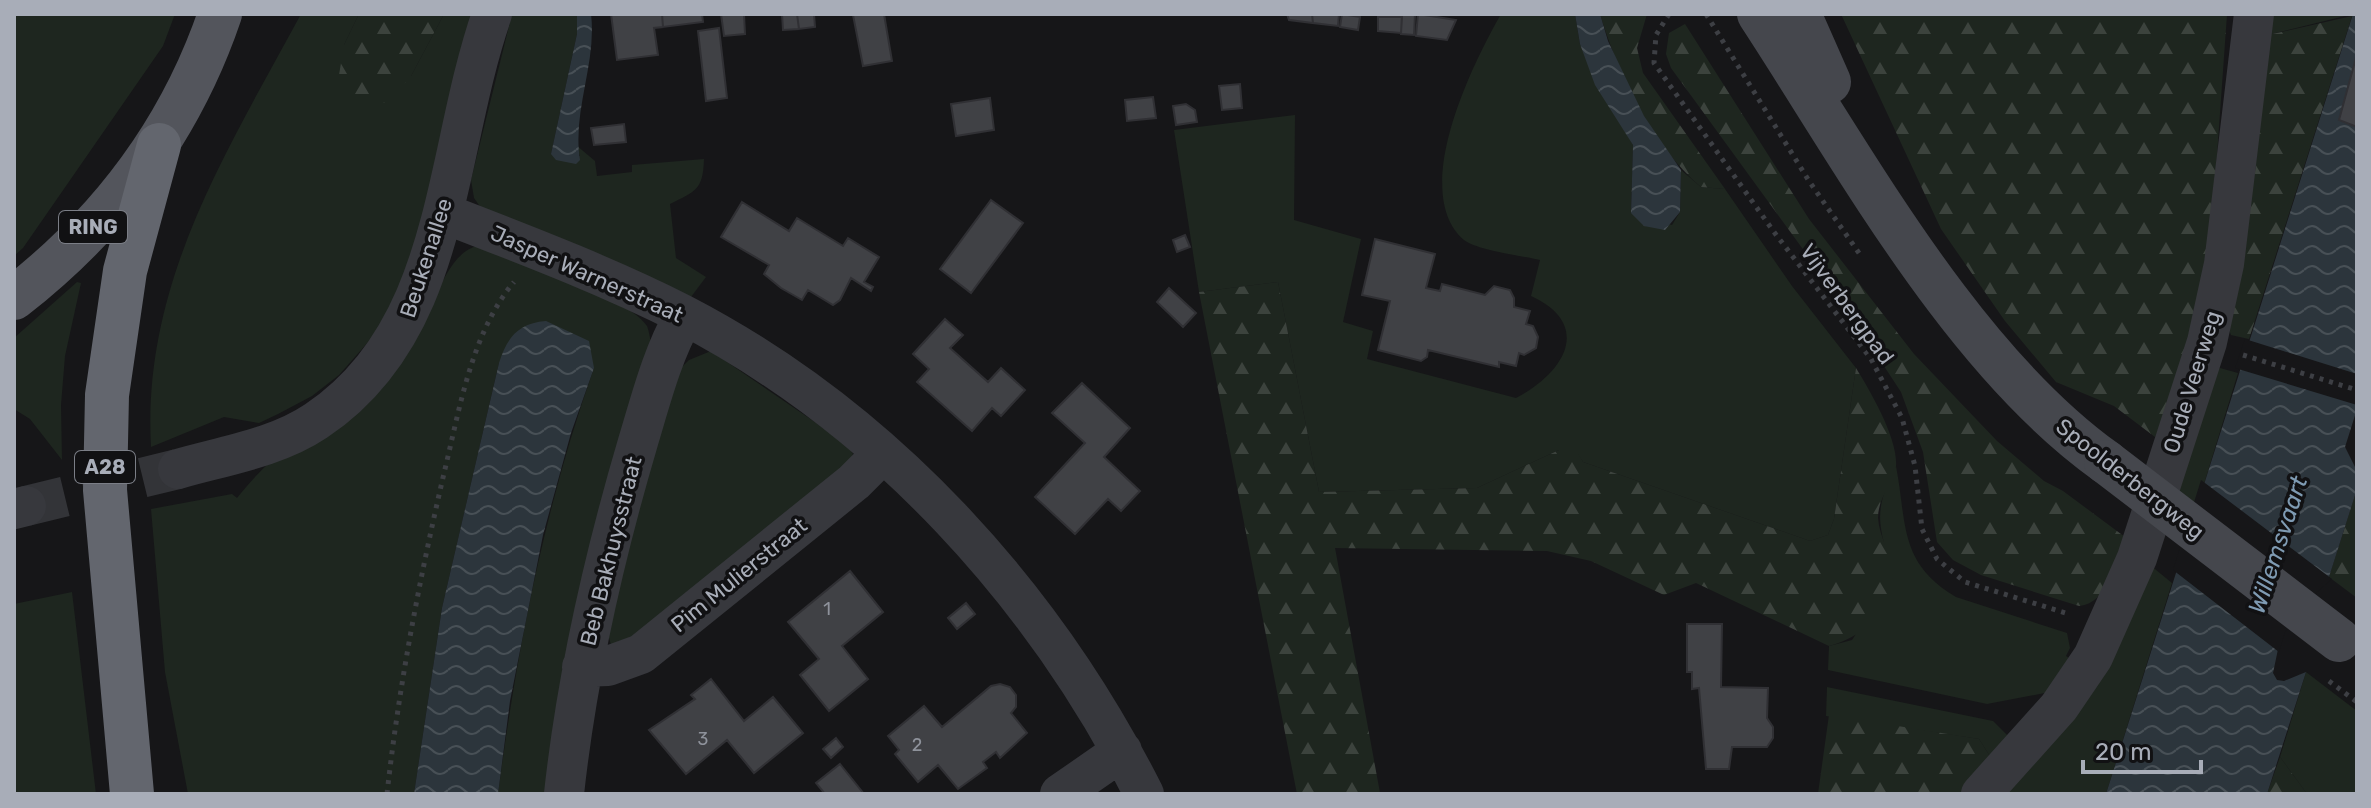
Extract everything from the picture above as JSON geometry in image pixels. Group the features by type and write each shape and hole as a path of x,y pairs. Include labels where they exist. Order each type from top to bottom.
{"highway":[{"name":"A28","path":"132,794 105,490 107,395 125,271 159,145"}],"main road":[{"name":"Spoolderbergweg","path":"1759,14 1877,195 1968,326 2063,428 2341,658"},
{"name":"Spoolderbergweg","path":"1799,14 1877,195"},
{"name":"RING","path":"14,298 107,214 159,145 221,19"}],"street":[{"name":"Beukenallee","path":"178,469 291,435 315,422 350,394 398,337 414,306 443,213 492,14"},
{"name":"Oude Veerweg","path":"1981,794 2059,707 2093,657 2137,558 2207,342 2224,264 2254,14"},
{"name":"Jasper Warnerstraat","path":"443,213 541,251 684,316 787,379 882,454 956,524 1015,590 1069,664 1122,751 1144,794"},
{"name":"Beb Bakhuysstraat","path":"564,794 582,667 628,474 666,351 684,316"},
{"name":"Pim Mulierstraat","path":"582,667 608,666 641,654 854,482 882,454"},
{"path":"1060,794 1122,751"}],"path":[{"name":"Vijverbergpad","path":"1669,14 1656,35 1654,63 1774,232 1871,359 1902,418 1915,466 1922,529 1937,559 1965,582 2109,626"},
{"path":"387,794 421,582 457,418 476,356 498,302 541,251"},
{"path":"2241,355 2357,390"},
{"path":"2341,658 2357,702"}],"green space":[{"path":"14,14 175,14 163,46 23,248 14,256"},
{"path":"301,14 359,14 344,45 411,76 444,14 474,14 415,257 384,324 339,375 312,396 259,423 224,417 151,447 152,387 160,330 175,275 194,221 218,169"},
{"path":"359,14 444,14 411,76 388,103 359,101 338,81 344,45"},
{"path":"512,14 577,14 577,34 551,154 580,156 576,145 595,161 597,176 632,172 632,165 704,159 700,183 686,196 670,204 676,258 706,277 691,297 481,208 474,198 471,180"},
{"path":"1501,14 1575,14 1580,44 1633,145 1631,213 1672,225 1680,212 1681,170 1701,187 1725,189 1792,286 1856,368 1834,519 1828,535 1810,541 1583,462 1575,450 1559,450 1477,488 1319,492 1278,282 1199,292 1174,130 1295,115 1294,220 1361,239 1343,322 1373,331 1367,359 1516,398 1547,376 1565,348 1567,334 1562,321 1550,308 1531,296 1540,260 1489,250 1464,240 1449,219 1442,192 1451,128 1475,64"},
{"path":"1600,14 1647,14 1637,48 1643,73 1725,189 1701,187 1683,170 1652,130 1627,85"},
{"path":"1841,14 2227,14 2209,267 2187,358 2155,437 2114,406 2056,382 2005,321 1941,229"},
{"path":"2270,14 2353,14 2268,35"},
{"path":"2352,16 2249,339 2231,335 2227,323 2255,172 2268,35"},
{"path":"1685,24 1809,219 1914,354 1997,441 2044,481 2063,491 2125,537 2110,579 2098,597 2079,606 1981,575 1953,560 1937,542 1923,452 1901,392 1848,311 1671,68 1666,54 1669,33"},
{"path":"477,246 542,269 618,303 647,326 651,344 548,794 498,794 514,686 535,578 561,472 594,368 499,363 442,608 414,794 188,794 165,672 151,509 232,494 237,498 293,442 402,360 453,264 464,252"},
{"path":"77,282 81,283 65,356 61,405 62,460 30,419 14,409 14,338"},
{"path":"1278,282 1319,492 1477,488 1559,450 1576,450 1583,462 1810,541 1828,535 1834,519 1856,368 1882,415 1895,455 1895,472 1878,518 1893,570 1891,591 1886,603 1862,630 1829,646 1696,583 1664,595 1591,561 1547,551 1335,548 1380,793 1385,794 1297,794 1199,292"},
{"path":"711,351 847,444 853,454 844,474 635,646 611,645 605,624 673,376 689,360"},
{"path":"2220,368 2238,373 2185,546 2160,530 2213,372"},
{"path":"1896,466 1908,540 1914,555 1937,584 1956,597 2067,633 2070,648 2066,656 2072,660 2050,692 1987,704 1828,670 1829,646 1852,640 1893,578 1880,510"},
{"path":"2357,489 2357,598 2329,577"},
{"path":"2150,565 2172,583 2106,794 2005,794"},
{"path":"72,592 96,794 14,794 14,604"},
{"path":"2306,672 2357,711 2357,794 2307,794 2280,757"},
{"path":"1827,687 1993,721 2010,738 1991,758 1979,739 1826,716"},
{"path":"1829,715 1979,739 1991,758 1960,794 1818,794"},
{"path":"2280,757 2307,794 2267,794"}],"water":[{"path":"577,14 591,14 592,32 579,123 580,160 576,164 556,160 551,154 577,34"},
{"path":"1575,14 1600,14 1608,41 1644,116 1681,170 1680,212 1665,230 1644,226 1631,213 1633,145 1595,85 1580,44"},
{"name":"Willemsvaart","path":"2353,14 2357,14 2357,409 2345,447 2357,471 2357,489 2329,577 2282,630 2273,673 2277,680 2284,681 2306,672 2267,794 2106,794"},
{"path":"546,321 589,341 594,368 571,433 543,535 510,701 498,794 414,794 442,608 499,363 515,333 528,325"}],"pier":[{"path":"2245,339 2357,374 2357,405 2235,368"},
{"path":"2201,480 2332,579 2317,592 2285,632 2279,652 2173,570"}],"building":[{"path":"611,14 662,14 663,27 654,28 658,55 617,60"},
{"path":"662,14 702,14 703,22 663,27"},
{"path":"721,14 744,14 745,34 724,36"},
{"path":"782,14 797,14 799,29 783,30"},
{"path":"797,14 814,14 815,27 799,29"},
{"path":"884,14 892,61 863,66 853,15"},
{"path":"1287,14 1312,14 1313,23 1289,20"},
{"path":"1312,14 1339,14 1338,26 1313,23"},
{"path":"1342,14 1360,17 1358,30 1340,27"},
{"path":"1402,14 1415,14 1414,35 1401,34"},
{"path":"1418,14 1456,20 1447,40 1416,36"},
{"path":"1378,17 1402,17 1401,33 1378,31"},
{"path":"719,28 727,98 706,101 698,31"},
{"path":"2357,54 2357,127 2339,120"},
{"path":"1240,84 1242,108 1222,110 1219,86"},
{"path":"1153,97 1156,118 1127,121 1125,100"},
{"path":"990,98 994,130 956,136 951,104"},
{"path":"1186,104 1195,110 1197,122 1176,125 1173,106"},
{"path":"624,124 626,142 594,145 591,128"},
{"path":"991,200 1023,223 971,293 940,269"},
{"path":"742,202 789,231 797,218 843,246 848,238 879,257 864,282 873,287 871,291 851,278 840,300 833,305 808,290 802,300 781,288 764,274 769,265 721,237"},
{"path":"1185,235 1190,247 1177,252 1173,240"},
{"path":"1375,239 1435,254 1426,288 1440,291 1442,284 1485,295 1494,286 1510,290 1514,307 1530,311 1526,324 1533,326 1538,337 1536,348 1524,355 1519,353 1516,366 1499,362 1499,367 1428,350 1427,357 1421,361 1378,350 1390,301 1362,295"},
{"path":"1169,288 1196,313 1183,327 1157,302"},
{"path":"945,319 963,335 950,348 988,382 1001,368 1025,390 1001,416 992,408 972,431 917,382 929,369 913,354"},
{"path":"1082,383 1130,428 1104,457 1140,491 1121,511 1108,499 1075,534 1035,497 1085,443 1052,413"},
{"path":"850,571 883,612 842,646 868,679 829,711 800,675 819,659 788,622"},
{"path":"966,603 975,614 957,629 948,618"},
{"path":"1687,624 1722,624 1721,687 1768,688 1767,718 1773,727 1773,738 1767,747 1732,747 1729,769 1706,769 1699,688 1692,689 1692,672 1687,672"},
{"path":"711,679 744,721 773,697 803,733 754,773 727,740 686,774 649,730 695,699 691,695"},
{"path":"1000,684 1010,687 1016,695 1016,707 1011,713 1027,733 1000,758 996,752 983,762 987,768 958,789 938,765 918,782 895,754 899,750 888,736 924,706 942,727 991,686"},
{"path":"836,738 843,747 831,758 823,749"},
{"path":"840,764 864,794 825,794 816,783"}],"tunnel":[{"path":"26,506 178,469"}]}
